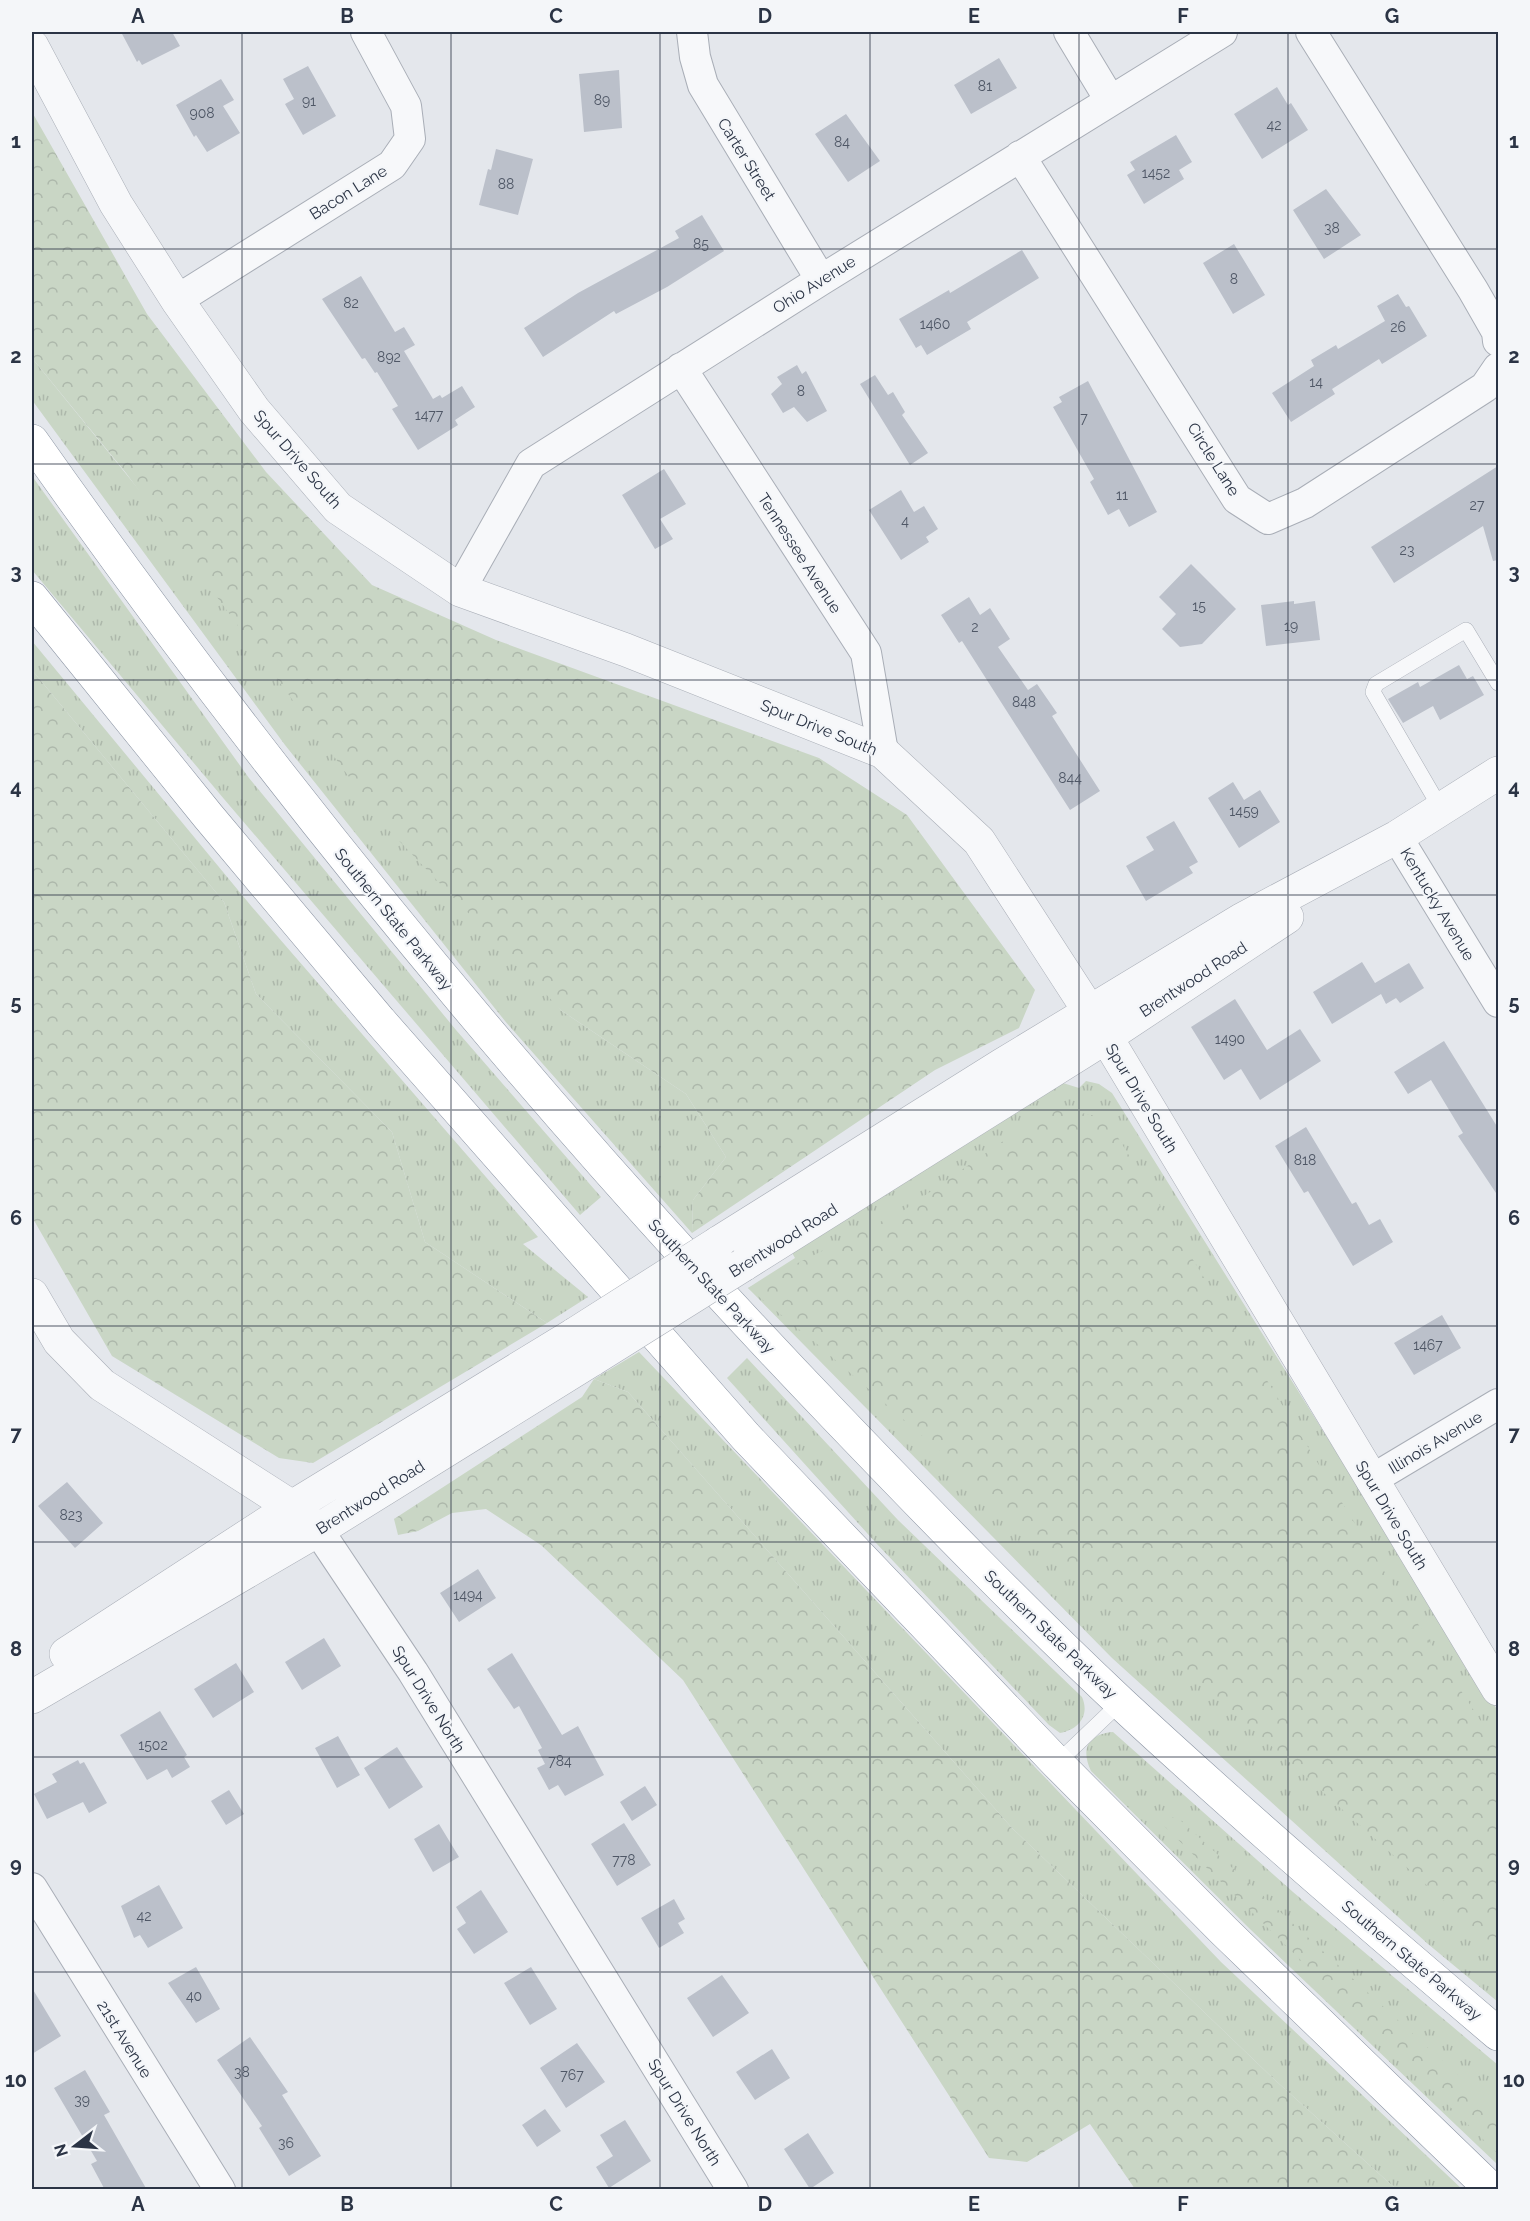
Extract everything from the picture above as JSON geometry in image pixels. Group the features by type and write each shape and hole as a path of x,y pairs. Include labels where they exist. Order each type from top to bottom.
{"highway":[{"name":"Southern State Parkway","path":"32,441 224,703 393,920 574,1134 764,1342 932,1518 1121,1702 1337,1897 1498,2034"},
{"path":"32,598 208,816 380,1021 746,1437 1057,1763 1224,1931 1492,2190"}],"street":[{"name":"Bacon Lane","path":"177,300 392,165 410,139 406,106 366,32"},
{"name":"Carter Street","path":"692,32 695,57 703,85 821,280"},
{"path":"1069,32 1110,100"},
{"name":"Ohio Avenue","path":"460,590 531,464 821,280 1222,32"},
{"path":"1311,32 1473,290 1497,332 1498,341"},
{"name":"Spur Drive South","path":"32,46 116,204 177,300 254,410 338,508 460,590 626,650 883,752 979,841 1098,1025 1498,1689"},
{"name":"Circle Lane","path":"1020,156 1238,499 1268,519 1305,502 1485,387 1498,368"},
{"name":"Tennessee Avenue","path":"681,368 866,653 883,752"},
{"name":"Brentwood Road","path":"32,1676 292,1507 584,1347 742,1265 1098,1025 1286,918 1397,837 1498,773"},
{"name":"Kentucky Avenue","path":"1397,837 1498,1002"},
{"name":"Brentwood Road","path":"32,1697 318,1530 584,1347 718,1243 1002,1065 1098,1025"},
{"name":"Spur Drive North","path":"32,1295 59,1341 102,1385 292,1507 318,1530 412,1672 733,2190"},
{"name":"Illinois Avenue","path":"1371,1480 1498,1404"},
{"name":"21st Avenue","path":"32,1888 219,2190"}],"lane":[{"path":"1441,809 1373,692 1376,684 1466,630 1498,683"},
{"path":"1057,1763 1121,1702"}],"green space":[{"path":"32,112 147,314 266,472 372,585 496,640 819,758 907,815 1035,990 1019,1028 935,1070 692,1233 693,1200 726,1157 686,1094 562,1011 385,826 126,473 32,358"},
{"path":"32,358 562,1011 686,1094 726,1157 693,1200 692,1233 505,1021 285,745 32,400"},
{"path":"32,476 249,778 456,1030 601,1197 580,1215 224,799 32,570"},
{"path":"32,641 252,907 538,1237 523,1244 588,1297 547,1323 425,1242 392,1132 256,994 224,902 32,670"},
{"path":"32,670 224,902 256,994 392,1132 425,1242 547,1323 313,1463 279,1458 112,1356 32,1217"},
{"path":"1086,1081 1099,1084 1112,1093 1498,1711 1498,2002 1428,1944 1112,1658 748,1288 795,1258 791,1251 1063,1083 1079,1088"},
{"path":"1052,1107 1106,1118 1389,1579 1498,1748 1498,1949 1037,1536 817,1344 748,1288 904,1210"},
{"path":"639,1352 1221,1962 1462,2189 1396,2189 1276,2081 1012,1828 628,1392 594,1379"},
{"path":"747,1358 898,1520 1082,1697 1084,1716 1073,1729 1060,1733 1049,1725 876,1543 727,1378"},
{"path":"594,1379 628,1392 1012,1828 1276,2081 1396,2189 1135,2189 1090,2124 1027,2162 989,2158 683,1680 541,1545 486,1509 452,1513 418,1531 398,1535 394,1519 582,1397"},
{"path":"1113,1732 1293,1892 1498,2065 1498,2165 1251,1930 1091,1771 1086,1755 1089,1744 1098,1736"},
{"path":"1151,1813 1179,1819 1498,2112 1498,2154"}],"building":[{"path":"121,32 172,32 180,46 142,65 139,60 137,62"},
{"path":"999,58 1017,88 971,114 954,85"},
{"path":"308,66 336,116 303,135 285,104 294,99 283,79"},
{"path":"619,70 622,128 584,132 579,74"},
{"path":"221,79 234,100 223,106 240,133 207,152 196,135 194,137 176,105"},
{"path":"1277,87 1288,105 1291,103 1308,130 1262,159 1234,114"},
{"path":"846,114 880,161 848,182 815,134"},
{"path":"1176,135 1192,162 1179,170 1184,179 1144,204 1127,175 1135,170 1130,162"},
{"path":"496,149 533,159 518,215 479,205 488,169 491,170"},
{"path":"1326,189 1361,235 1324,259 1293,210"},
{"path":"702,215 724,251 667,287 616,314 614,311 543,357 524,328 578,293 679,238 675,231"},
{"path":"1234,244 1265,295 1233,314 1203,263"},
{"path":"1022,250 1039,278 967,322 971,329 927,355 921,345 916,348 899,319 949,290 950,293"},
{"path":"361,276 395,332 404,327 415,345 404,351 433,399 440,395 442,398 462,386 475,407 455,420 458,425 418,450 392,409 398,406 377,372 375,373 365,358 362,359 322,299"},
{"path":"1398,294 1406,307 1409,306 1427,336 1382,364 1379,359 1332,389 1335,394 1291,422 1272,393 1314,366 1311,360 1336,345 1338,349 1385,321 1377,306"},
{"path":"797,365 802,374 806,371 827,411 807,422 794,407 783,413 771,394 782,384 777,377"},
{"path":"875,375 888,395 893,392 905,412 902,415 928,453 910,465 860,384"},
{"path":"1088,381 1157,512 1129,527 1119,509 1108,515 1090,482 1094,479 1053,407 1062,402 1059,397"},
{"path":"1498,466 1498,560 1493,561 1483,526 1394,583 1371,547"},
{"path":"664,469 686,504 660,519 673,539 655,549 622,495"},
{"path":"901,490 914,512 924,506 938,529 926,537 929,542 901,560 869,510"},
{"path":"1191,564 1236,609 1202,644 1180,647 1162,629 1176,614 1159,597"},
{"path":"969,597 980,615 990,608 1010,639 998,647 1028,690 1037,684 1057,713 1052,716 1100,791 1070,810 962,641 959,643 941,615"},
{"path":"1294,601 1294,604 1315,601 1320,640 1266,646 1261,605"},
{"path":"1459,665 1467,679 1473,676 1484,695 1440,720 1433,706 1403,723 1388,699 1418,682 1420,687"},
{"path":"1233,782 1244,800 1260,790 1280,822 1239,848 1208,798"},
{"path":"1174,821 1198,862 1189,867 1193,873 1146,901 1126,866 1154,850 1146,837"},
{"path":"1362,962 1375,983 1409,963 1424,988 1400,1003 1396,998 1386,1004 1381,994 1332,1024 1313,992"},
{"path":"1235,999 1267,1050 1300,1029 1321,1061 1260,1100 1241,1069 1224,1080 1191,1027"},
{"path":"1444,1041 1498,1128 1498,1196 1458,1136 1463,1133 1431,1080 1408,1094 1394,1072"},
{"path":"1306,1127 1352,1204 1356,1202 1369,1225 1380,1219 1393,1242 1353,1266 1308,1191 1304,1193 1275,1146"},
{"path":"1442,1315 1461,1348 1414,1375 1394,1343"},
{"path":"67,1482 103,1523 75,1548 38,1506"},
{"path":"478,1569 496,1598 459,1622 440,1593"},
{"path":"324,1638 341,1666 302,1690 285,1662"},
{"path":"512,1653 562,1735 578,1726 604,1775 565,1796 558,1785 549,1790 537,1768 545,1764 538,1750 542,1748 519,1706 514,1709 487,1669"},
{"path":"236,1663 254,1692 213,1718 194,1689"},
{"path":"160,1711 187,1755 184,1757 190,1767 172,1778 167,1769 147,1780 120,1735"},
{"path":"338,1736 360,1775 337,1788 315,1748"},
{"path":"397,1747 423,1787 389,1809 364,1768"},
{"path":"78,1760 80,1764 84,1762 107,1803 89,1813 83,1802 47,1819 34,1794 57,1782 52,1774"},
{"path":"645,1786 657,1805 632,1821 620,1802"},
{"path":"229,1790 244,1814 226,1825 211,1801"},
{"path":"624,1823 651,1865 617,1886 591,1844"},
{"path":"439,1824 459,1857 433,1872 414,1839"},
{"path":"159,1885 183,1928 148,1948 140,1935 134,1938 121,1906"},
{"path":"481,1890 508,1932 474,1954 457,1929 466,1923 456,1907"},
{"path":"674,1899 685,1919 678,1923 684,1933 659,1948 641,1918"},
{"path":"196,1967 220,2009 196,2023 168,1983"},
{"path":"531,1967 557,2009 530,2025 504,1983"},
{"path":"722,1975 749,2013 713,2037 687,1998"},
{"path":"32,1988 61,2036 32,2054"},
{"path":"250,2037 288,2092 282,2095 321,2156 289,2176 259,2128 262,2126 217,2060"},
{"path":"577,2043 605,2082 566,2108 540,2068"},
{"path":"772,2049 790,2078 755,2100 736,2072"},
{"path":"85,2070 110,2112 104,2115 147,2190 105,2190 91,2164 97,2161 54,2088"},
{"path":"545,2109 561,2131 537,2147 522,2125"},
{"path":"625,2120 651,2161 609,2188 596,2167 613,2156 600,2135"},
{"path":"808,2133 834,2173 810,2189 784,2149"}]}
